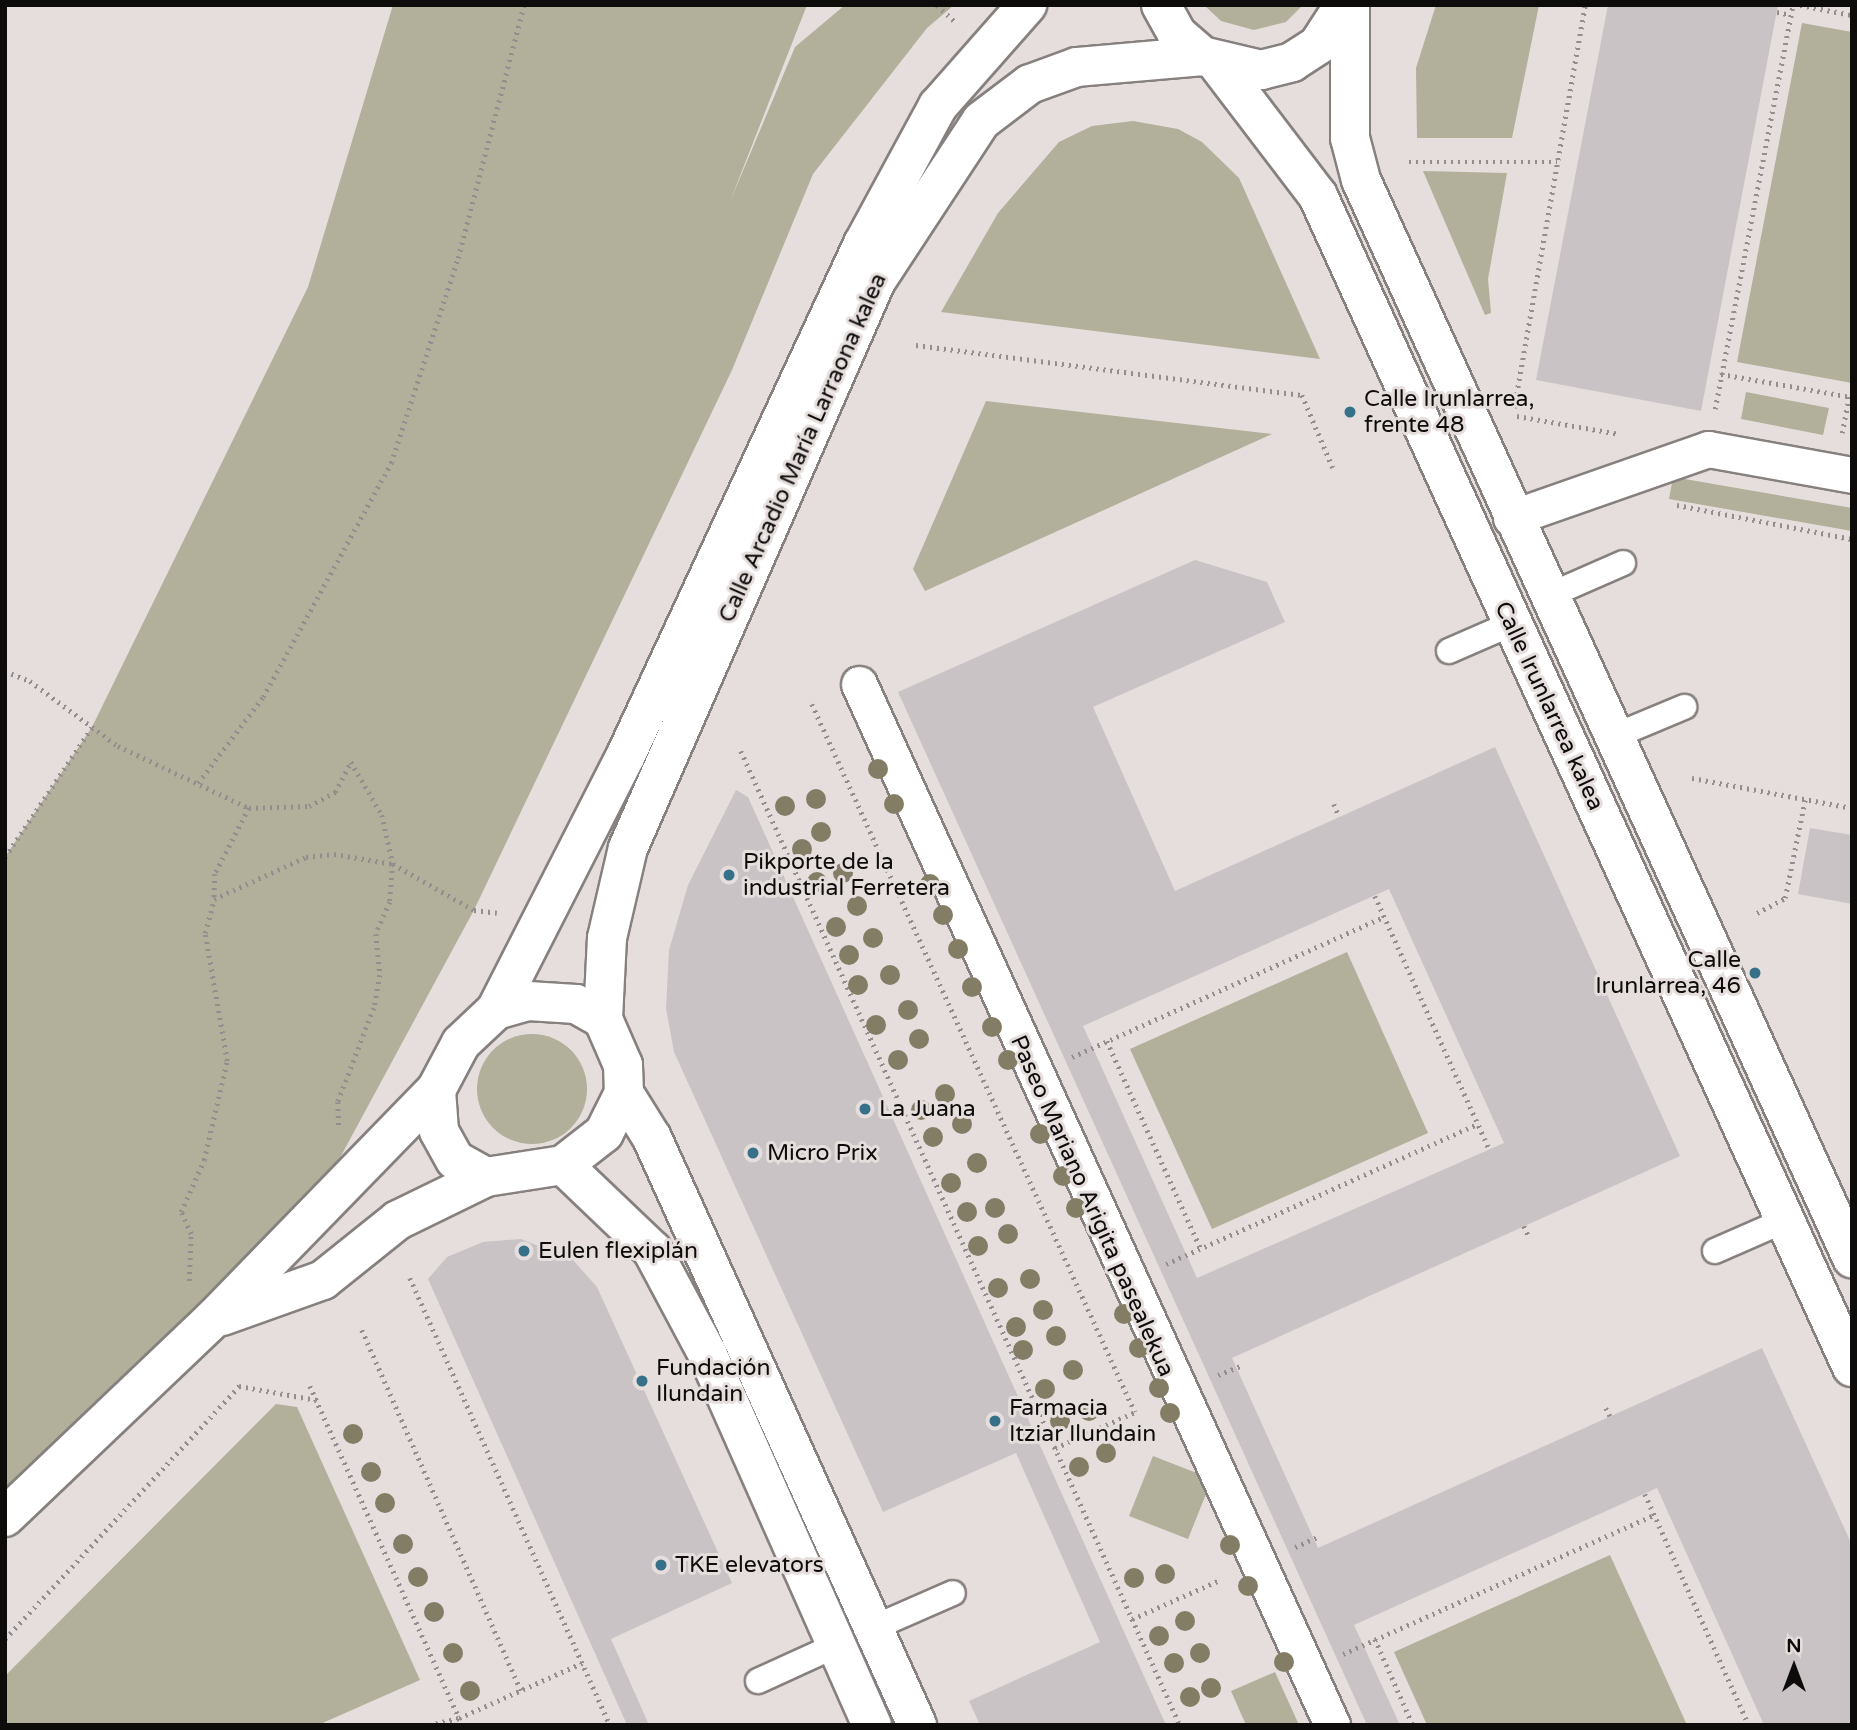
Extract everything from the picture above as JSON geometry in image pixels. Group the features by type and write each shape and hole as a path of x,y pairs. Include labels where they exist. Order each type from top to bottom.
{"street":[{"name":"Calle Arcadio María Larraona kalea","path":"496,1010 626,755 863,244 938,106 1027,5"},
{"name":"Calle Irunlarrea kalea","path":"1161,5 1177,34 1209,59 1318,196 1852,1367"},
{"name":"Calle Arcadio María Larraona kalea","path":"603,1019 607,938 628,848 876,281 981,121 1030,84 1077,67 1209,59 1261,70 1292,62 1318,45 1343,5"},
{"name":"Calle Irunlarrea kalea","path":"1350,5 1350,138 1361,180 1511,518 1617,735 1852,1258"},
{"path":"1511,518 1708,449 1852,475"},
{"name":"Paseo Mariano Arigita pasealekua","path":"859,684 1032,1074 1332,1725"},
{"path":"5,1517 213,1319 436,1090 461,1043 496,1010 552,1000 603,1019 623,1065 624,1093 604,1133 563,1165 486,1177 398,1220 323,1280 213,1319"},
{"path":"436,1090 439,1131 455,1160 486,1177"},
{"path":"624,1093 652,1138 917,1725"},
{"path":"563,1165 652,1250 707,1353 872,1725"}],"lane":[{"path":"1548,596 1623,562"},
{"path":"1449,651 1511,624"},
{"path":"1617,735 1684,707"},
{"path":"1715,1251 1786,1220"},
{"path":"873,1628 953,1593"},
{"path":"758,1681 837,1645"}],"path":[{"path":"198,783 263,697 391,463 458,258 524,5"},
{"path":"937,5 957,24"},
{"path":"1585,5 1513,415 1630,436"},
{"path":"1708,449 1793,5"},
{"path":"1800,5 1852,15"},
{"path":"1777,12 1791,15"},
{"path":"1409,162 1557,162"},
{"path":"916,345 1302,395 1333,468"},
{"path":"1721,374 1852,397"},
{"path":"1669,503 1852,539"},
{"path":"5,671 30,681 118,746 249,808 309,806 335,792 351,762 382,815 393,864 390,902 376,934 380,975 374,1007 338,1102 339,1143"},
{"name":"Paseo Mariano Arigita pasealekua","path":"812,704 1135,1412"},
{"path":"5,857 92,727"},
{"path":"741,751 1180,1725"},
{"path":"1692,778 1852,808"},
{"path":"1757,913 1785,898 1805,800"},
{"path":"1334,804 1339,817"},
{"path":"188,1284 191,1234 181,1212 204,1160 228,1061 205,933 214,899 215,874 249,808"},
{"path":"214,899 306,857 334,854 393,864 474,910 503,914"},
{"path":"1375,895 1489,1149"},
{"path":"1032,1074 1384,916"},
{"path":"1107,1041 1201,1249"},
{"path":"1127,1282 1478,1124"},
{"path":"1524,1226 1529,1237"},
{"path":"410,1278 610,1725"},
{"path":"362,1330 521,1690"},
{"path":"5,1639 239,1386 317,1400"},
{"path":"310,1387 462,1725"},
{"path":"1606,1408 1610,1416"},
{"path":"1645,1494 1749,1725"},
{"path":"1307,1670 1654,1515"},
{"path":"1375,1639 1413,1725"},
{"path":"429,1725 459,1718 582,1663"}],"shaded area":[{"path":"393,5 807,5 729,204 795,47 845,5 954,5 927,28 813,174 732,370 474,910 302,1228 5,1530 5,857 92,727 308,287"},
{"path":"1204,5 1303,5 1286,22 1254,30 1221,21"},
{"path":"1436,5 1539,5 1512,138 1417,138 1416,68"},
{"path":"1802,23 1852,32 1852,383 1737,362"},
{"path":"1133,121 1178,129 1202,142 1239,178 1320,359 941,312 998,213 1059,142 1092,126"},
{"path":"1423,171 1507,173 1488,279 1491,313 1485,315"},
{"path":"1746,392 1829,408 1823,435 1741,419"},
{"path":"986,401 1272,434 925,591 913,569"},
{"path":"1673,477 1852,508 1852,531 1669,499"},
{"path":"1347,952 1428,1133 1212,1229 1130,1049"},
{"path":"532,1034 553,1038 571,1050 583,1068 587,1089 583,1110 571,1128 553,1140 532,1144 511,1140 493,1128 481,1110 477,1089 481,1068 493,1050 511,1038"},
{"path":"276,1404 297,1407 420,1680 318,1725 5,1725 5,1676"},
{"path":"1153,1456 1212,1479 1188,1539 1129,1516"},
{"path":"1610,1555 1687,1725 1427,1725 1394,1652"},
{"path":"1275,1672 1299,1725 1246,1725 1231,1691"}],"building":[{"path":"1608,5 1778,5 1701,411 1536,380"},
{"path":"1195,560 1267,582 1285,622 1093,707 1175,891 1495,747 1680,1156 1232,1358 1318,1548 1762,1348 1852,1545 1852,1725 1764,1725 1657,1488 1354,1625 1400,1725 1367,1725 898,692","holes":["1389,889 1504,1143 1197,1278 1083,1026"]},
{"path":"736,790 748,797 1166,1725 980,1725 969,1701 1100,1642 1016,1453 883,1512 674,1052 666,1008 669,950 688,885"},
{"path":"1810,828 1852,835 1852,904 1798,894"},
{"path":"521,1239 573,1260 597,1287 732,1583 611,1639 649,1725 627,1725 428,1279 447,1257 483,1242"}],"place":[{"name":"Calle Irunlarrea, frente 48","path":"1350,412"},
{"name":"Pikporte de la industrial Ferretera","path":"729,875"},
{"name":"Calle Irunlarrea, 46","path":"1755,973"},
{"name":"La Juana","path":"865,1109"},
{"name":"Micro Prix","path":"753,1153"},
{"name":"Eulen flexiplán","path":"524,1251"},
{"name":"Fundación Ilundain","path":"642,1381"},
{"name":"Farmacia Itziar Ilundain","path":"995,1421"},
{"name":"TKE elevators","path":"661,1565"}]}
